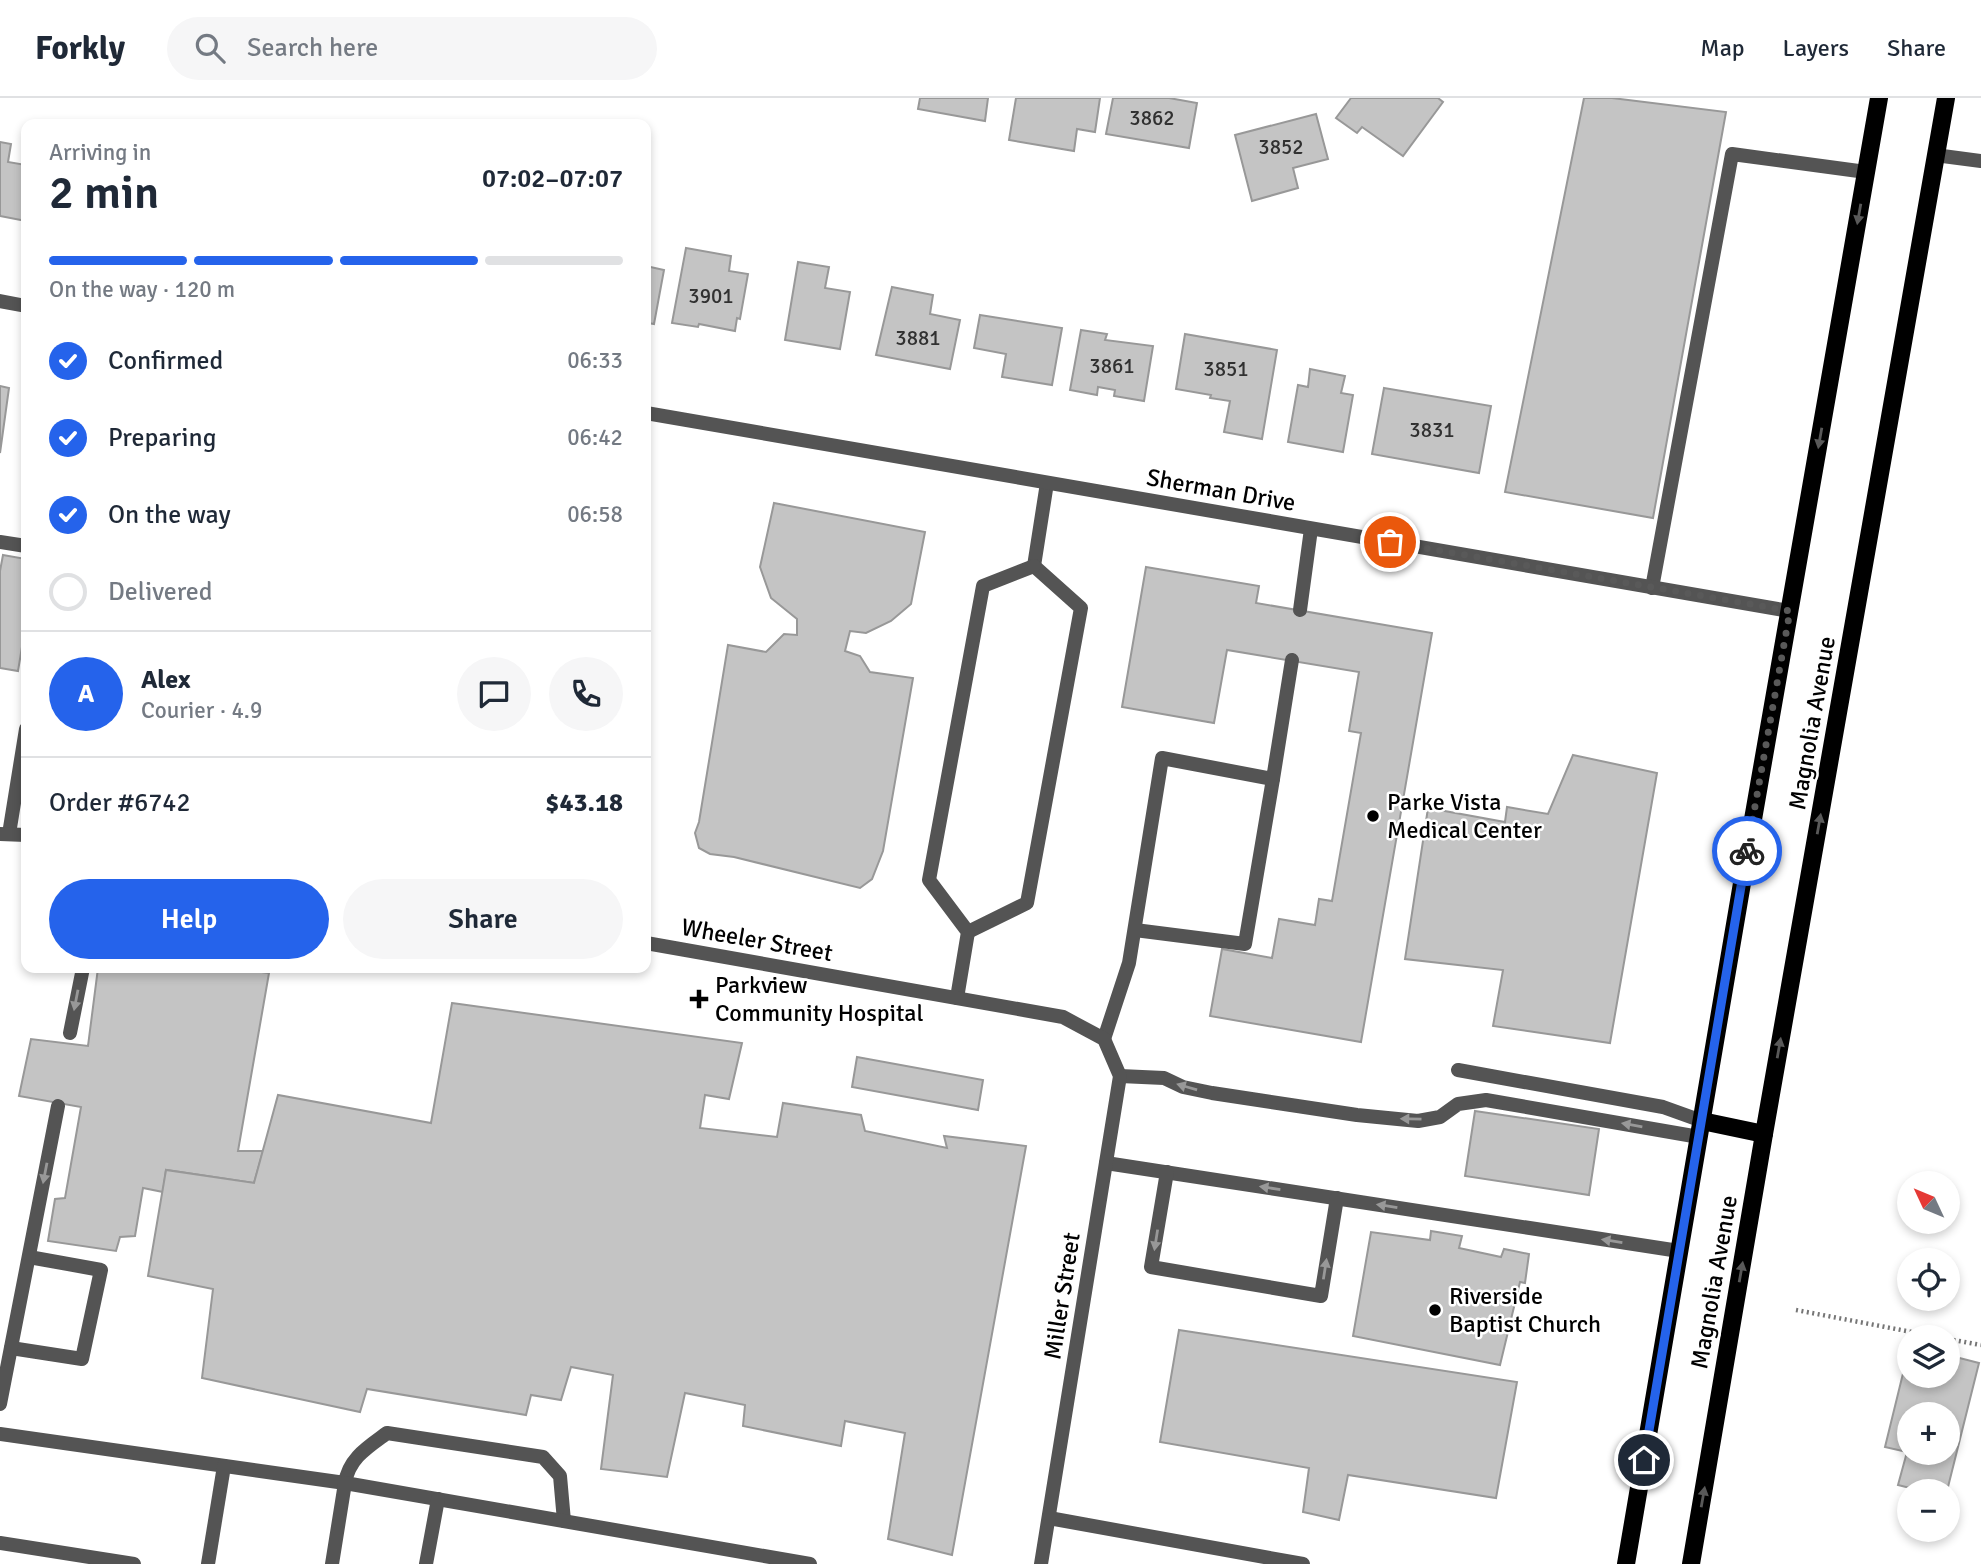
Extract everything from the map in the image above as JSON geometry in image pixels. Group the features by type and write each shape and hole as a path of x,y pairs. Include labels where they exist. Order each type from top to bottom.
{"main road":[{"name":"Magnolia Avenue","path":"1626,1564 1879,98"},
{"name":"Magnolia Avenue","path":"1691,1564 1946,98"},
{"path":"1701,1129 1764,1134"}],"street":[{"path":"1652,588 1732,154 1866,172"},
{"path":"1935,155 1981,161"},
{"path":"0,302 21,305"},
{"name":"Sherman Drive","path":"651,414 1790,611"},
{"path":"1034,566 1047,483"},
{"path":"1300,610 1311,529"},
{"path":"0,542 21,545"},
{"path":"957,998 968,932 929,880 984,586 1034,566"},
{"path":"968,932 1027,903 1081,608 1034,566"},
{"path":"1135,930 1245,944 1292,660"},
{"path":"4,834 21,753"},
{"path":"1273,779 1162,758 1129,963 1104,1039 1120,1076 1164,1078 1183,1087 1212,1093 1356,1115 1418,1121 1440,1117 1458,1104 1486,1100 1701,1129"},
{"name":"Wheeler Street","path":"651,944 1063,1017 1104,1039"},
{"path":"70,1033 82,973"},
{"path":"1458,1070 1663,1107 1701,1129"},
{"name":"Miller Street","path":"1041,1564 1120,1076"},
{"path":"0,1404 58,1106"},
{"path":"1106,1163 1679,1251"},
{"path":"1167,1172 1151,1267 1321,1296 1337,1198"},
{"path":"11,1348 82,1359 101,1270 29,1257"},
{"path":"332,1564 347,1469 363,1450 387,1433 543,1457 560,1476 564,1521"},
{"path":"0,1434 345,1483 810,1564"},
{"path":"208,1564 224,1466"},
{"path":"426,1564 438,1499"},
{"path":"1049,1518 1303,1564"},
{"path":"0,1544 134,1564"}],"path":[{"path":"1796,1310 1897,1329"},
{"path":"1960,1341 1981,1345"}],"building":[{"path":"920,98 988,98 985,121 918,109"},
{"path":"1016,98 1100,98 1095,132 1077,129 1074,151 1009,140"},
{"path":"1113,98 1169,98 1197,103 1189,148 1106,134"},
{"path":"1351,98 1438,98 1443,102 1403,156 1362,127 1357,133 1336,118"},
{"path":"1584,98 1612,98 1726,112 1653,518 1505,492"},
{"path":"1316,114 1328,159 1293,168 1298,188 1252,201 1235,135"},
{"path":"0,142 11,144 8,162 21,164 21,220 0,216"},
{"path":"686,248 731,256 729,271 748,274 740,319 737,318 735,331 699,324 698,327 672,323"},
{"path":"798,262 829,267 825,288 850,292 840,349 785,340"},
{"path":"651,267 664,270 654,324 651,324"},
{"path":"892,287 933,295 930,314 960,320 950,369 876,355"},
{"path":"980,315 1062,328 1052,385 1002,377 1006,354 974,348"},
{"path":"1081,330 1107,334 1105,340 1153,346 1144,401 1114,396 1115,390 1098,387 1097,395 1070,390"},
{"path":"1185,334 1277,350 1262,439 1224,432 1230,401 1176,389"},
{"path":"1310,369 1345,376 1341,393 1353,395 1343,452 1288,442 1298,385 1308,387"},
{"path":"0,386 9,388 0,453"},
{"path":"1384,388 1491,406 1479,473 1372,454"},
{"path":"774,503 925,532 911,604 891,621 866,633 850,631 845,651 860,656 870,672 913,678 883,851 872,879 860,888 734,857 710,854 699,848 695,833 728,645 766,652 784,634 797,635 797,619 771,598 760,567"},
{"path":"3,555 21,558 21,653 18,671 0,668 0,571"},
{"name":"Parke Vista Medical Center","path":"1146,567 1259,586 1256,603 1432,633 1361,1042 1210,1016 1222,949 1272,958 1279,919 1315,925 1319,899 1332,901 1361,733 1349,731 1359,672 1227,650 1214,723 1122,707"},
{"path":"1573,755 1657,773 1610,1043 1493,1026 1503,970 1405,959 1428,808 1505,822 1507,807 1548,814"},
{"path":"97,973 269,973 238,1151 263,1151 254,1183 166,1170 163,1192 143,1188 135,1236 120,1237 116,1251 48,1241 55,1199 65,1198 81,1107 19,1096 31,1039 88,1046"},
{"path":"452,1003 742,1043 729,1099 705,1095 700,1128 777,1137 783,1103 861,1115 865,1131 947,1148 944,1136 1026,1146 952,1555 888,1539 905,1433 845,1421 841,1446 743,1426 745,1405 685,1393 667,1477 601,1469 613,1375 571,1367 561,1400 531,1395 526,1415 367,1389 360,1412 202,1378 213,1289 148,1276 166,1170 254,1183 278,1095 431,1123"},
{"name":"Parkview Community Hospital","path":"857,1057 983,1080 978,1110 852,1087"},
{"path":"1475,1111 1599,1129 1589,1195 1465,1176"},
{"name":"Riverside Baptist Church","path":"1431,1231 1462,1236 1459,1248 1501,1257 1504,1249 1529,1254 1525,1283 1520,1282 1500,1365 1353,1336 1371,1232 1430,1240"},
{"path":"1179,1330 1517,1382 1496,1498 1348,1475 1339,1520 1303,1512 1309,1468 1160,1442"},
{"path":"1960,1358 1979,1363 1960,1439 1960,1402 1897,1402 1897,1450 1885,1447 1899,1388 1960,1388"},
{"path":"1903,1465 1954,1465 1950,1479 1900,1479"}],"way so far":[{"path":"1390,542 1790,611 1747,851"}],"place":[{"name":"Parke Vista Medical Center","path":"1373,816"},
{"name":"Parkview Community Hospital","path":"699,999"},
{"name":"Riverside Baptist Church","path":"1435,1310"}],"route":[{"path":"1644,1460 1747,851"}]}
